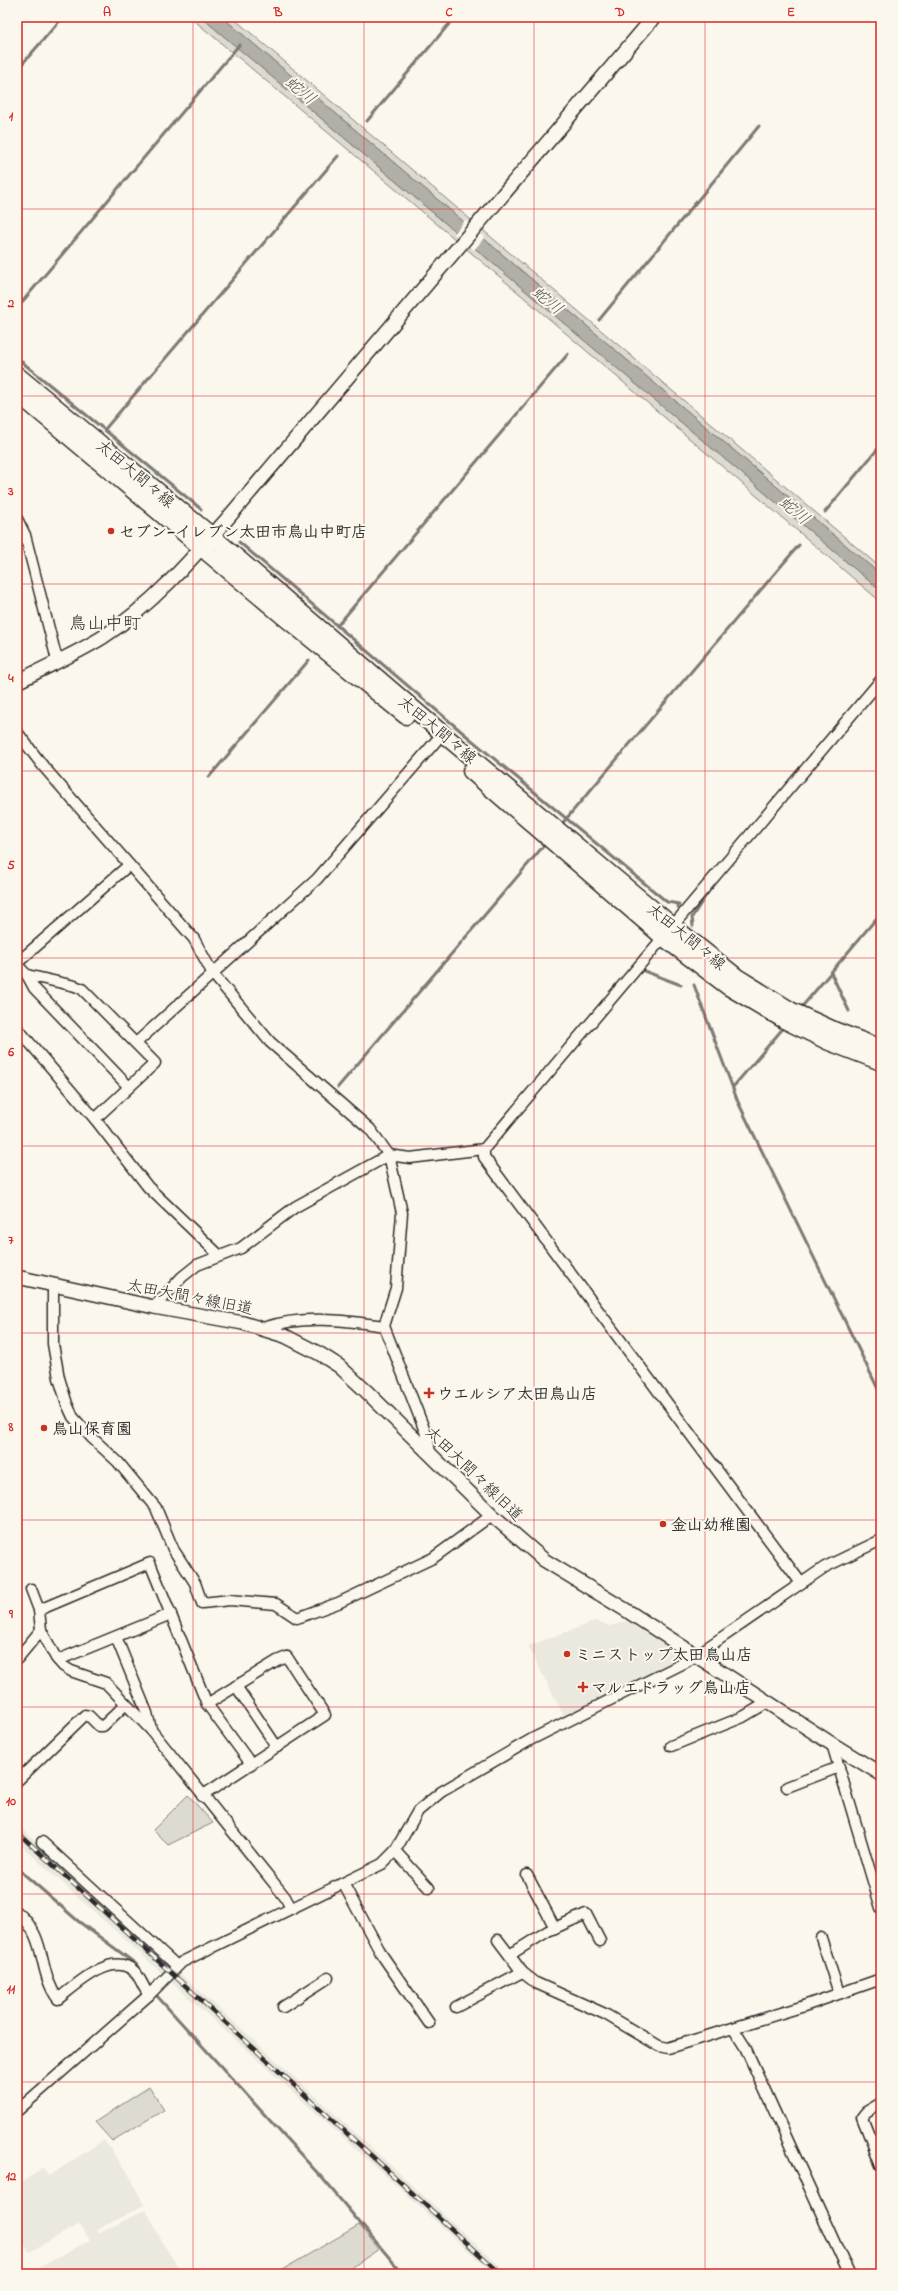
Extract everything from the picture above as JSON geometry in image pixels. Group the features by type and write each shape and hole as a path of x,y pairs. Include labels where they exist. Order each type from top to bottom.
{"main road":[{"name":"太田大間々線","path":"17,374 436,741 669,932 792,1011 836,1031 881,1048"},
{"name":"太田大間々線","path":"19,398 207,542 442,734 669,932 727,986 784,1020 829,1042 881,1062"}],"street":[{"path":"17,682 103,637 131,616 173,577 207,542 460,247 654,17"},
{"path":"17,519 25,535 57,660"},
{"path":"802,1583 484,1158 484,1149 881,680"},
{"path":"17,732 43,766 194,938 213,974 270,1042 370,1129 389,1155 402,1213 396,1288 384,1326 428,1439 430,1453"},
{"path":"136,1043 318,880 436,741"},
{"path":"129,865 17,964 27,975 34,988 129,1088"},
{"path":"27,975 82,989 155,1063 95,1119"},
{"path":"17,1028 95,1119 148,1187 219,1255"},
{"path":"154,1307 182,1277 197,1265 219,1255 240,1248 295,1207 389,1155 410,1158 484,1149"},
{"name":"太田大間々線旧道","path":"17,1277 154,1307 263,1328 300,1343 339,1366 492,1515 544,1560 629,1612 832,1744 881,1774"},
{"path":"53,1284 53,1344 58,1378 73,1417 91,1437 118,1462 156,1508 173,1549 195,1583 202,1603 230,1600 276,1604 297,1618 338,1603 433,1558 492,1515"},
{"path":"263,1328 281,1322 324,1320 346,1320 384,1326"},
{"path":"17,2111 149,1995 177,1966 382,1864 395,1851 418,1811 440,1792 532,1739 696,1656 825,1567 881,1540"},
{"path":"39,1610 150,1563 207,1704 251,1764"},
{"path":"31,1589 39,1610 41,1630 58,1660 71,1671 106,1683 151,1730 202,1796 285,1898 291,1908"},
{"path":"58,1660 171,1614"},
{"path":"17,1658 41,1630"},
{"path":"116,1637 147,1713 151,1730"},
{"path":"202,1796 325,1715 287,1657 278,1660 207,1704"},
{"path":"236,1686 277,1747"},
{"path":"671,1746 743,1717 768,1702"},
{"path":"17,1781 85,1715 89,1716 99,1726 104,1726 126,1704"},
{"path":"832,1744 881,1908"},
{"path":"787,1787 839,1767"},
{"path":"42,1842 177,1966"},
{"path":"395,1851 430,1888"},
{"path":"528,1875 555,1928"},
{"path":"343,1883 382,1955 428,2023"},
{"path":"17,1912 30,1924 36,1934 50,1983 58,1999 96,1970 108,1966 124,1966 134,1971 149,1995"},
{"path":"511,1954 555,1928 586,1914 600,1941"},
{"path":"821,1938 839,1994"},
{"path":"498,1940 511,1954 522,1972 557,1993 605,2014 659,2046 668,2048 839,1994 881,1979"},
{"path":"456,2007 522,1972"},
{"path":"284,2007 328,1978"},
{"path":"733,2028 745,2047 791,2152 849,2274"},
{"path":"881,2103 866,2112 862,2117 881,2165"}],"shaded area":[{"path":"190,17 201,17 881,591 881,602 487,266"},
{"path":"222,17 232,17 881,568 881,575"},
{"path":"596,1621 610,1626 627,1621 673,1650 678,1661 564,1716 528,1646"},
{"path":"188,1795 213,1823 168,1845 153,1830"},
{"path":"17,1824 172,1967 164,1975 17,1842"},
{"path":"178,1972 509,2274 494,2274 169,1980"},
{"path":"149,2087 164,2110 112,2141 95,2122"},
{"path":"104,2140 131,2178 144,2205 97,2230 98,2234 146,2209 163,2244 183,2274 28,2274 90,2240 80,2224 29,2252 17,2233 22,2227 17,2217 17,2186 43,2167 49,2176"},
{"path":"359,2225 379,2249 342,2274 275,2274"}],"water":[{"name":"蛇川","path":"201,17 222,17 881,575 881,591"}],"pier":[{"path":"465,220 485,237 474,250 454,234"}],"waterway":[{"path":"17,70 63,17"},
{"path":"367,121 455,17"},
{"path":"17,308 239,45"},
{"path":"599,320 759,126"},
{"path":"105,429 338,156"},
{"path":"337,626 568,354"},
{"path":"17,358 201,509"},
{"path":"825,512 881,445"},
{"path":"239,542 462,732 667,902 679,904 678,907"},
{"path":"560,826 799,545"},
{"path":"209,777 309,660"},
{"path":"338,1087 546,843"},
{"path":"693,926 692,917 710,889"},
{"path":"800,1009 881,913"},
{"path":"644,971 681,985"},
{"path":"831,973 849,1011"},
{"path":"694,985 738,1102 881,1395"},
{"path":"733,1087 785,1026"},
{"path":"17,1868 78,1921 136,1964 149,1985"},
{"path":"157,1996 323,2179 403,2274"}],"railway":[{"path":"17,1832 501,2274"}],"place":[{"name":"セブン−イレブン太田市鳥山中町店","path":"111,531"},
{"name":"ウエルシア太田鳥山店","path":"429,1393"},
{"name":"鳥山保育園","path":"44,1428"},
{"name":"金山幼稚園","path":"663,1524"},
{"name":"ミニストップ太田鳥山店","path":"567,1654"},
{"name":"マルエドラッグ鳥山店","path":"583,1687"}],"district":[{"name":"鳥山中町","path":"105,623"}]}
